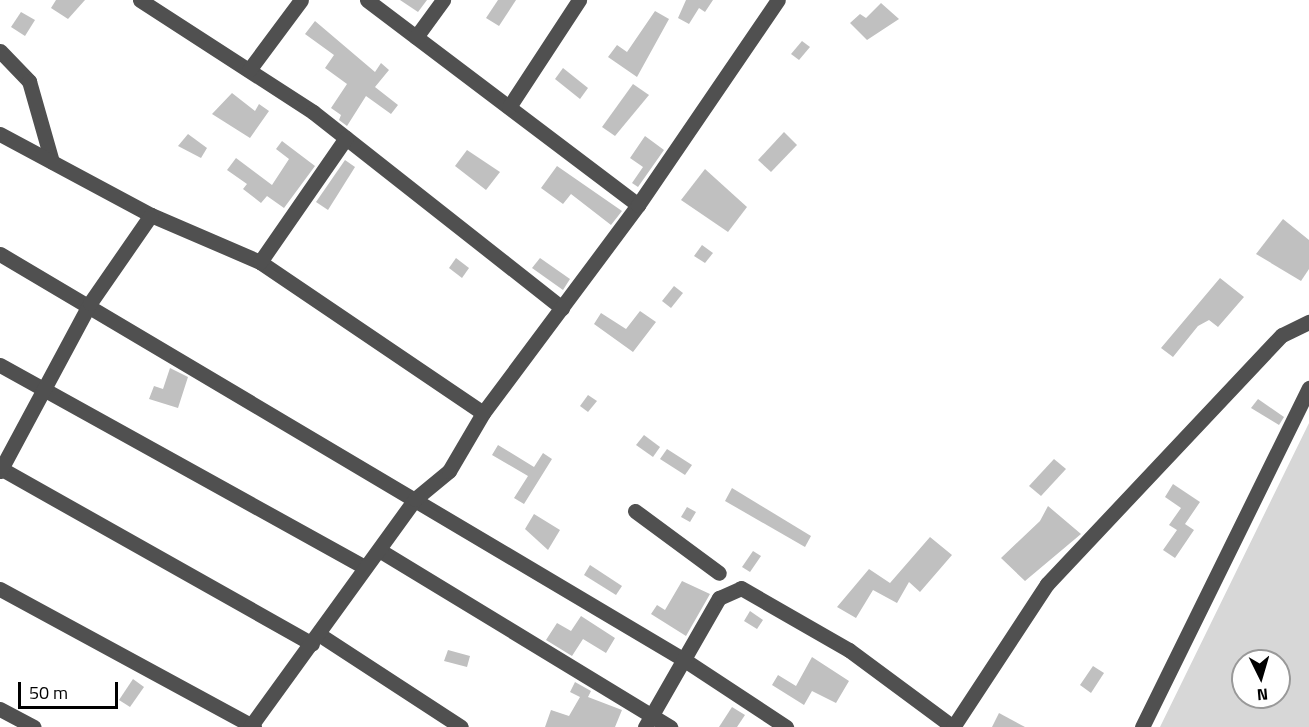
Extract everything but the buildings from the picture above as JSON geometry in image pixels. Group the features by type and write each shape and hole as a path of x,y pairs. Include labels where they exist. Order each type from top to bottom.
{"street":[{"path":"140,0 249,70 346,138 562,308"},
{"path":"249,70 301,0"},
{"path":"367,0 638,205"},
{"path":"416,37 442,0"},
{"path":"508,107 579,0"},
{"path":"0,589 252,726 415,499 449,471 483,413 638,205 778,0"},
{"path":"0,51 29,81 52,162"},
{"path":"0,134 151,215 260,262 483,413"},
{"path":"260,262 346,138"},
{"path":"151,215 90,303 0,469 316,639 460,727"},
{"path":"0,254 90,303 686,661 786,727"},
{"path":"649,722 686,661 719,598 741,588 849,650 953,727 1047,584 1282,335 1308,319"},
{"path":"0,366 44,388 365,567"},
{"path":"1142,727 1309,388"},
{"path":"635,511 719,573"},
{"path":"379,550 649,722 670,727"},
{"path":"0,709 34,727"}],"shaded area":[{"path":"1309,423 1309,727 1160,727"}]}
